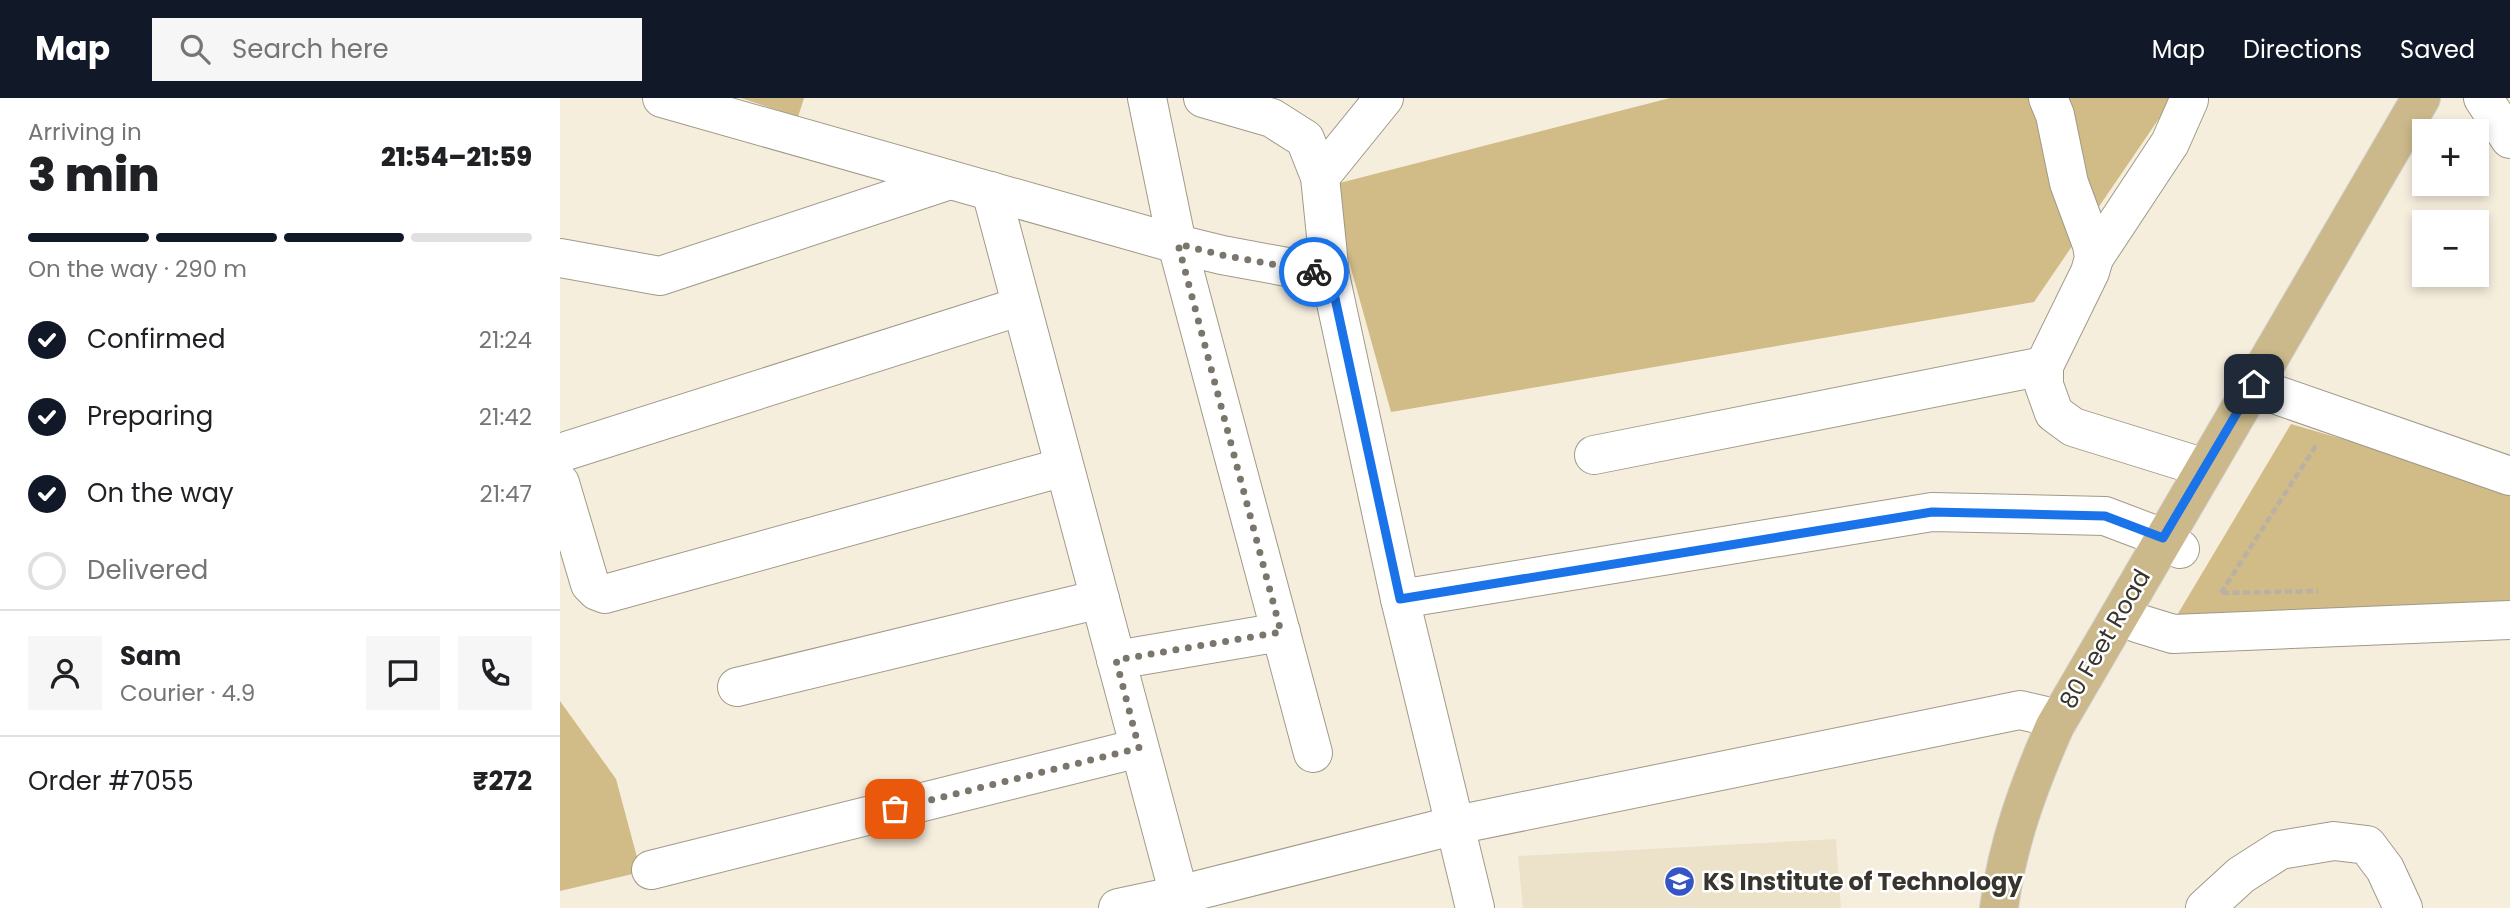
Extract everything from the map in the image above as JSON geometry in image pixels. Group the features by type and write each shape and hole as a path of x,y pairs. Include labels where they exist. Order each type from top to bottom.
{"main road":[{"name":"80 Feet Road","path":"2020,908 2029,855 2055,774 2076,729 2137,623 2205,468 2421,98"},
{"name":"80 Feet Road","path":"2432,119 2445,98"},
{"name":"80 Feet Road","path":"1999,908 2021,808 2059,719 2272,393 2412,153"}],"street":[{"path":"1147,98 1178,244 1312,753"},
{"path":"1203,98 1271,108 1305,139 1320,177 1330,275 1400,599 1475,908"},
{"path":"1320,177 1384,98"},
{"path":"2048,98 2069,183 2092,245 2094,258"},
{"path":"2483,98 2510,139"},
{"path":"668,99 1178,244 1330,275"},
{"path":"2189,100 2170,143 2094,258 2090,272 2044,366 2044,384 2054,413 2073,427 2205,468"},
{"path":"560,258 660,276 950,180"},
{"path":"990,191 1179,895"},
{"path":"560,453 1021,306"},
{"path":"1594,455 2044,366"},
{"path":"2272,393 2510,476"},
{"path":"560,483 590,584 597,592 605,594 1064,467"},
{"path":"1400,599 1932,512 2105,516 2172,544"},
{"path":"737,687 1100,599"},
{"path":"2137,623 2173,634 2510,620"},
{"path":"1116,660 1281,632"},
{"path":"1118,908 1456,825 2020,710 2059,719"},
{"path":"651,870 1139,748"},
{"path":"2205,908 2241,874 2280,850 2334,841 2367,845 2385,869 2403,908"}],"path":[{"path":"2221,593 2315,447 2328,451"}],"shaded area":[{"path":"741,98 804,98 798,117"},
{"path":"1670,98 2173,98 2034,302 1391,412 1328,186"},
{"path":"2291,424 2510,488 2510,607 2176,617"},
{"path":"560,701 616,779 641,872 560,891"},
{"name":"KS Institute of Technology","path":"1836,839 1841,908 1523,908 1518,856"}],"way so far":[{"path":"895,809 1139,748 1116,660 1281,632 1178,244 1314,272"}],"place":[{"name":"KS Institute of Technology","path":"1680,882"}],"route":[{"path":"1314,272 1330,275 1400,599 1932,512 2105,516 2163,538 2254,384"}]}
